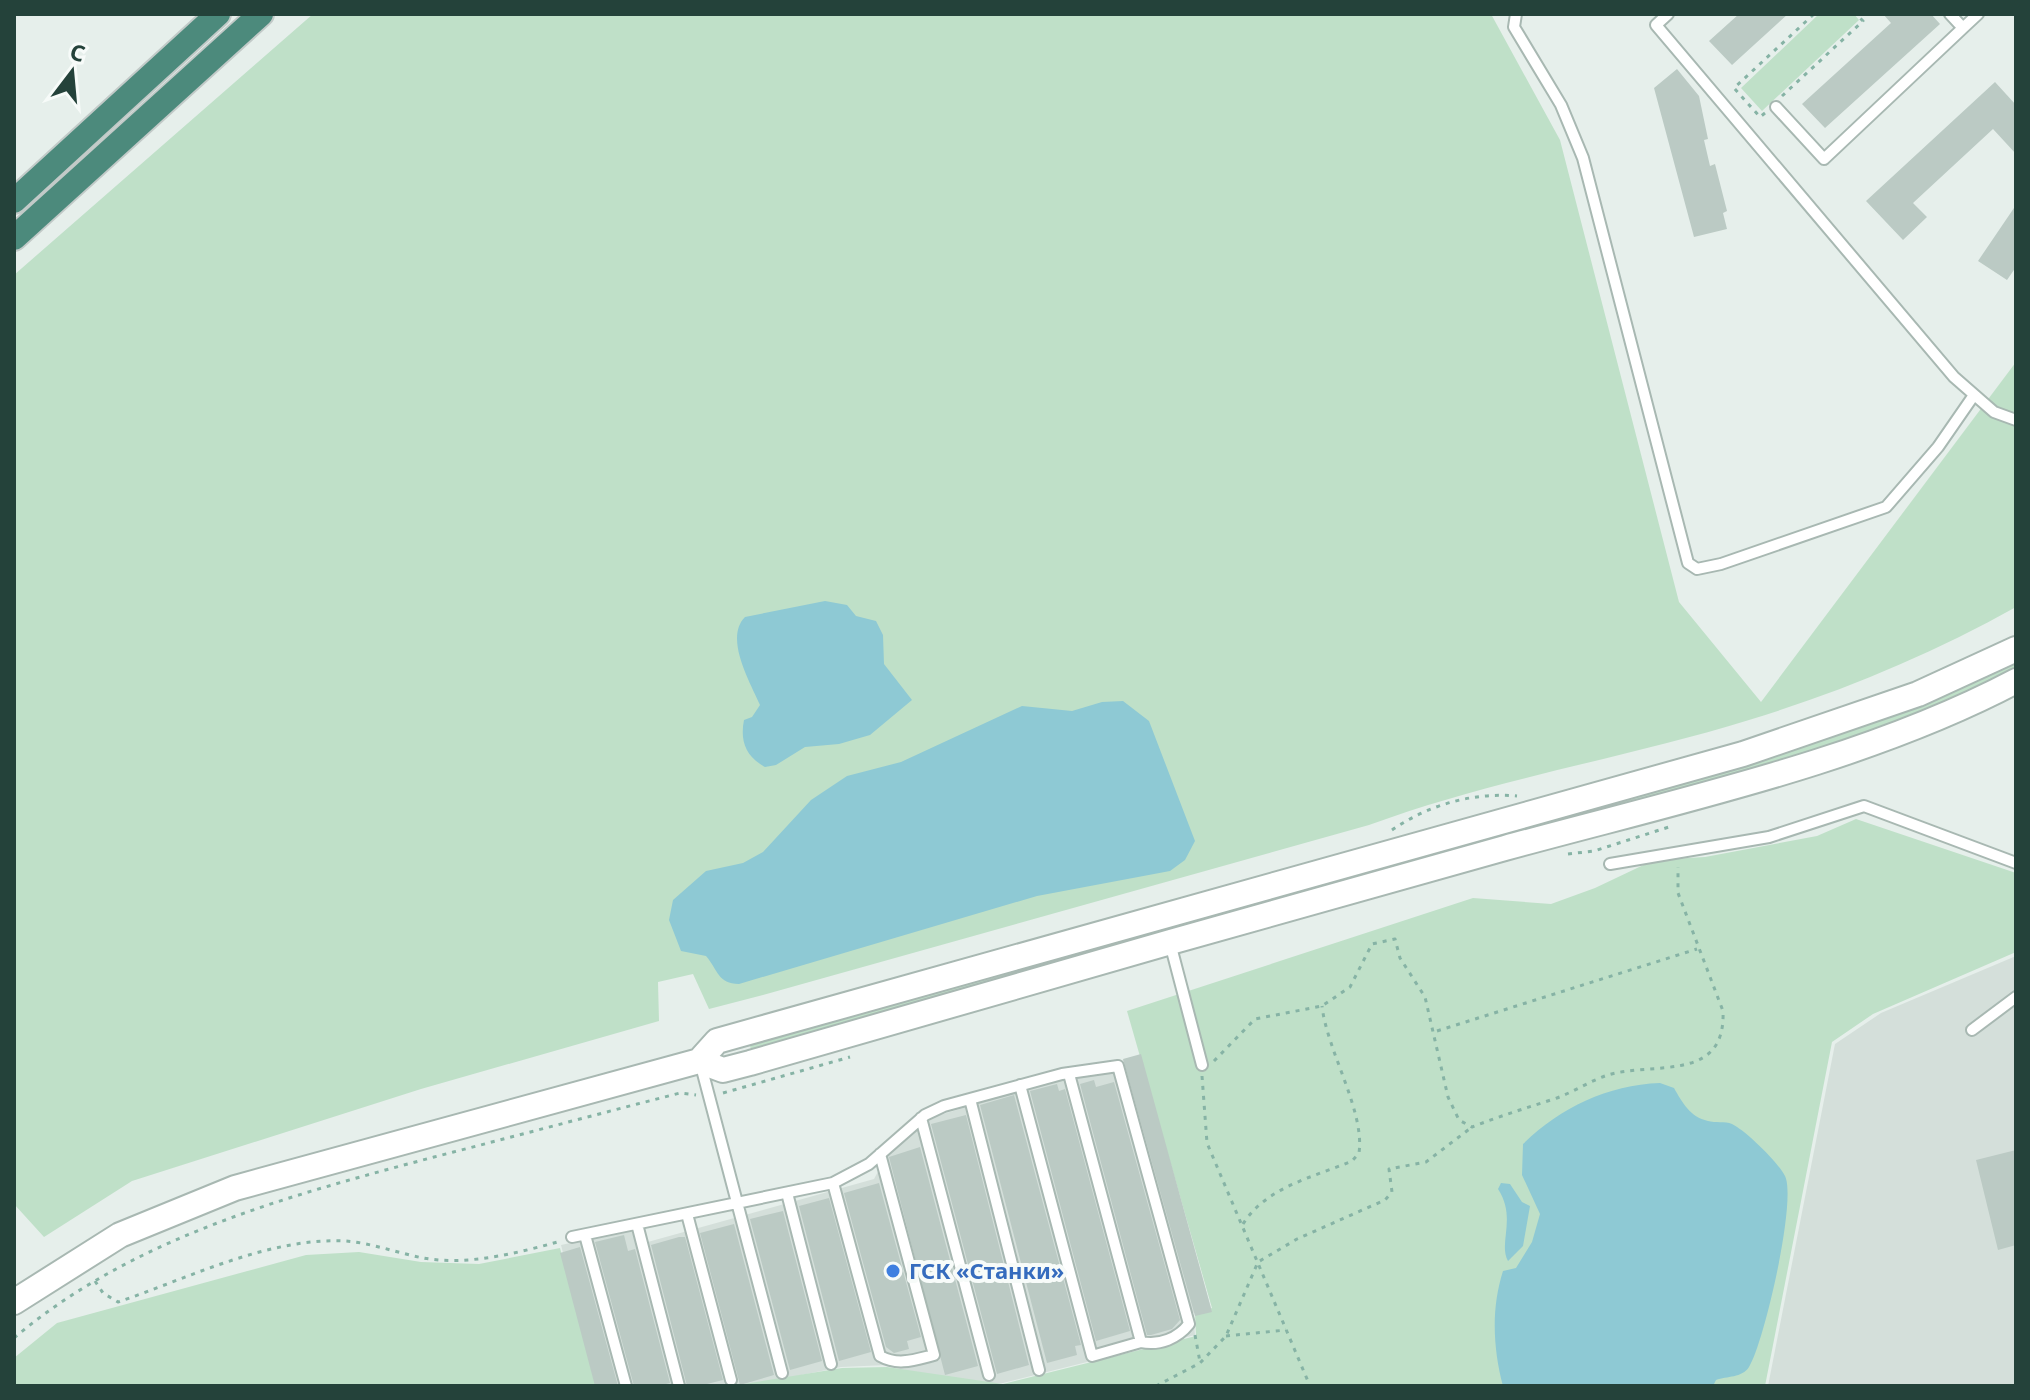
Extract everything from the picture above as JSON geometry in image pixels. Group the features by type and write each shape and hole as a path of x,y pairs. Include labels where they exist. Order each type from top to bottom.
{"highway":[{"path":"14,201 218,14"},
{"path":"14,238 261,14"}],"street":[{"path":"14,1302 82,1257 175,1210 235,1188 699,1061 717,1041 1743,754 1918,694 2016,649"},
{"path":"699,1061 723,1070 1169,941 1785,769 1912,728 2016,681"}],"lane":[{"path":"1516,14 1514,27 1548,81 1583,158 1688,563 1697,569 1721,564 1886,507 1938,447 1974,395"},
{"path":"1668,14 1656,25 1954,377 1994,412 2016,420"},
{"path":"1950,14 1963,28"},
{"path":"1772,107 1824,159 1978,14"},
{"path":"1610,864 1769,837 1864,806 2016,863"},
{"path":"1169,941 1202,1065"},
{"path":"1972,1030 2016,997"},
{"path":"699,1061 782,1373"},
{"path":"572,1237 833,1183 880,1154 921,1118 970,1099 1020,1085 1118,1066 1189,1324 1180,1336 1151,1344 1141,1342 1092,1356 1020,1085"},
{"path":"1069,1074 1141,1342"},
{"path":"970,1099 1039,1370"},
{"path":"921,1118 989,1375"},
{"path":"833,1183 880,1356 890,1362 909,1362 934,1355 880,1154"},
{"path":"787,1193 831,1364"},
{"path":"687,1214 731,1380"},
{"path":"637,1224 679,1386"},
{"path":"585,1235 626,1386"}],"path":[{"path":"1814,14 1734,88 1760,117 1863,21 1856,14"},
{"path":"1392,830 1418,812 1489,793 1518,796"},
{"path":"1156,1386 1200,1363 1226,1336 1258,1262 1297,1239 1385,1200 1392,1192 1389,1169 1426,1162 1472,1127 1519,1107 1555,1099 1608,1075 1685,1067 1716,1047 1724,1028 1723,1011 1678,893 1681,852"},
{"path":"1310,1386 1207,1143 1202,1065 1221,1055 1255,1019 1322,1006 1350,987 1372,944 1395,939 1400,958 1425,997 1436,1031 1438,1067 1448,1097 1459,1120 1472,1127"},
{"path":"1436,1031 1697,949"},
{"path":"1243,1224 1255,1206 1268,1197 1352,1161 1359,1153 1345,1084 1327,1036 1322,1006"},
{"path":"82,1257 103,1293 118,1302 248,1257 299,1244 347,1241 427,1258 472,1259 527,1250 572,1237"},
{"path":"1189,1324 1198,1341 1200,1363"},
{"path":"1226,1336 1286,1330"}],"shaded area":[{"path":"2016,956 2016,1386 1768,1386 1835,1044 1881,1013"},
{"name":"ГСК «Станки»","path":"1140,1055 1211,1308 1193,1313 1195,1335 1003,1383 948,1384 887,1365 841,1367 747,1386 597,1386 561,1245 631,1230 637,1245 874,1179 890,1150 930,1118"}],"green space":[{"path":"313,14 1491,14 1560,140 1679,602 1761,702 2016,362 2016,607 1886,671 1749,720 1463,795 1369,825 763,995 709,1009 693,974 658,982 659,1021 421,1089 132,1181 44,1237 14,1204 14,275"},
{"path":"1819,14 1854,14 1859,20 1762,111 1741,88"},
{"path":"2016,659 2016,670 1944,705 1727,779 751,1050 749,1041 1216,909"},
{"path":"1856,819 2016,873 2016,952 1873,1014 1832,1042 1765,1386 732,1386 842,1368 887,1367 1003,1384 1196,1336 1195,1313 1212,1308 1127,1011 1473,898 1551,904 1595,888 1654,860 1705,857 1817,836"},
{"path":"560,1248 596,1386 14,1386 14,1358 57,1323 306,1255 359,1252 421,1262 479,1264"}],"water":[{"path":"825,601 847,605 856,616 876,621 883,635 884,664 912,700 870,735 839,744 805,747 776,765 765,767 753,758 744,741 744,720 752,717 760,705 741,660 737,636 739,626 745,617"},
{"path":"1123,701 1149,721 1195,841 1185,860 1170,871 1037,896 739,984 722,979 706,956 681,951 669,920 673,900 706,871 743,863 763,852 811,800 847,776 901,762 1022,706 1072,711 1102,702"},
{"path":"1660,1083 1674,1088 1696,1116 1738,1127 1769,1155 1785,1176 1788,1190 1783,1241 1763,1330 1749,1367 1738,1375 1716,1380 1713,1386 1503,1386 1495,1328 1499,1285 1503,1271 1516,1268 1532,1242 1540,1214 1522,1175 1523,1144 1569,1109 1586,1101 1621,1088"},
{"path":"1501,1183 1510,1184 1522,1202 1530,1206 1523,1246 1508,1261 1505,1254 1506,1210 1498,1189"}],"building":[{"path":"1739,14 1788,14 1732,65 1709,41"},
{"path":"1883,14 1931,14 1940,24 1825,128 1802,104 1891,23"},
{"path":"1677,69 1699,96 1710,166 1715,164 1727,211 1723,213 1727,229 1694,237 1654,88"},
{"path":"1995,82 2016,105 2016,154 1993,129 1913,203 1927,217 1903,240 1866,201"},
{"path":"2016,205 2016,267 2007,280 1978,261"},
{"path":"1141,1054 1212,1312 1195,1316 1123,1059"},
{"path":"1094,1080 1096,1087 1114,1082 1180,1320 1172,1329 1151,1335 1147,1335 1080,1084"},
{"path":"1057,1084 1059,1091 1065,1089 1130,1331 1096,1341 1030,1091"},
{"path":"1014,1095 1081,1345 1075,1346 1077,1355 1047,1363 980,1105"},
{"path":"966,1115 1029,1365 997,1374 931,1124"},
{"path":"920,1147 978,1366 945,1375 889,1157"},
{"path":"2016,1150 2016,1245 1998,1250 1976,1160"},
{"path":"879,1183 921,1337 907,1341 909,1349 894,1353 886,1347 844,1193"},
{"path":"829,1198 871,1352 839,1361 799,1206"},
{"path":"783,1211 822,1361 790,1370 750,1219"},
{"path":"734,1224 774,1375 740,1385 700,1233"},
{"path":"624,1235 628,1251 635,1249 670,1383 634,1386 595,1242"},
{"path":"685,1237 723,1380 699,1386 687,1386 651,1245"},
{"path":"580,1247 618,1386 595,1386 560,1253"}],"place":[{"name":"ГСК «Станки»","path":"893,1271"}]}
